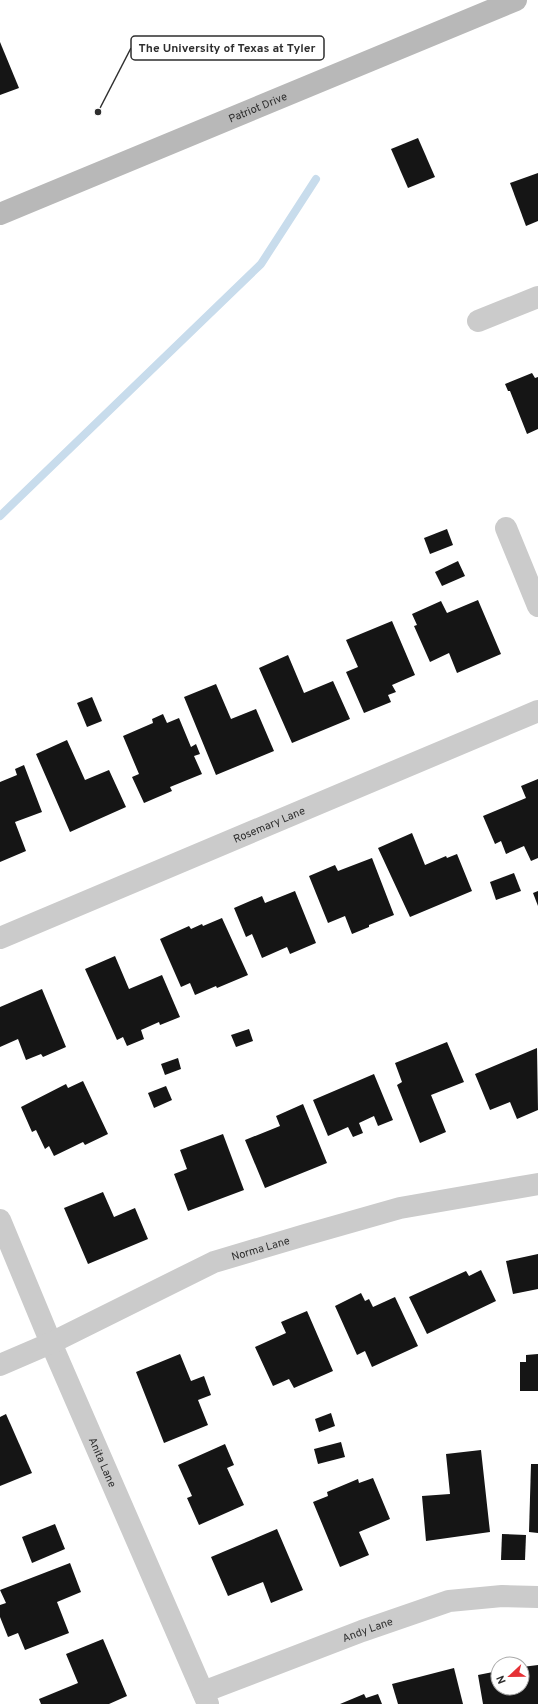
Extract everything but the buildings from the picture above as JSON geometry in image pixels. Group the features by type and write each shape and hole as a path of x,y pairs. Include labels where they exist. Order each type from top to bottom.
{"street":[{"name":"Patriot Drive","path":"0,214 516,0"},
{"path":"478,321 538,297"},
{"path":"506,528 538,606"},
{"name":"Rosemary Lane","path":"0,938 538,711"},
{"name":"Norma Lane","path":"0,1365 51,1343 214,1262 400,1208 538,1184"},
{"name":"Anita Lane","path":"0,1220 51,1343 205,1698"},
{"name":"Andy Lane","path":"205,1698 355,1633 449,1600 502,1596 538,1597"}],"waterway":[{"path":"0,516 261,264 316,179"}],"place":[{"name":"The University of Texas at Tyler","path":"98,112"}]}
